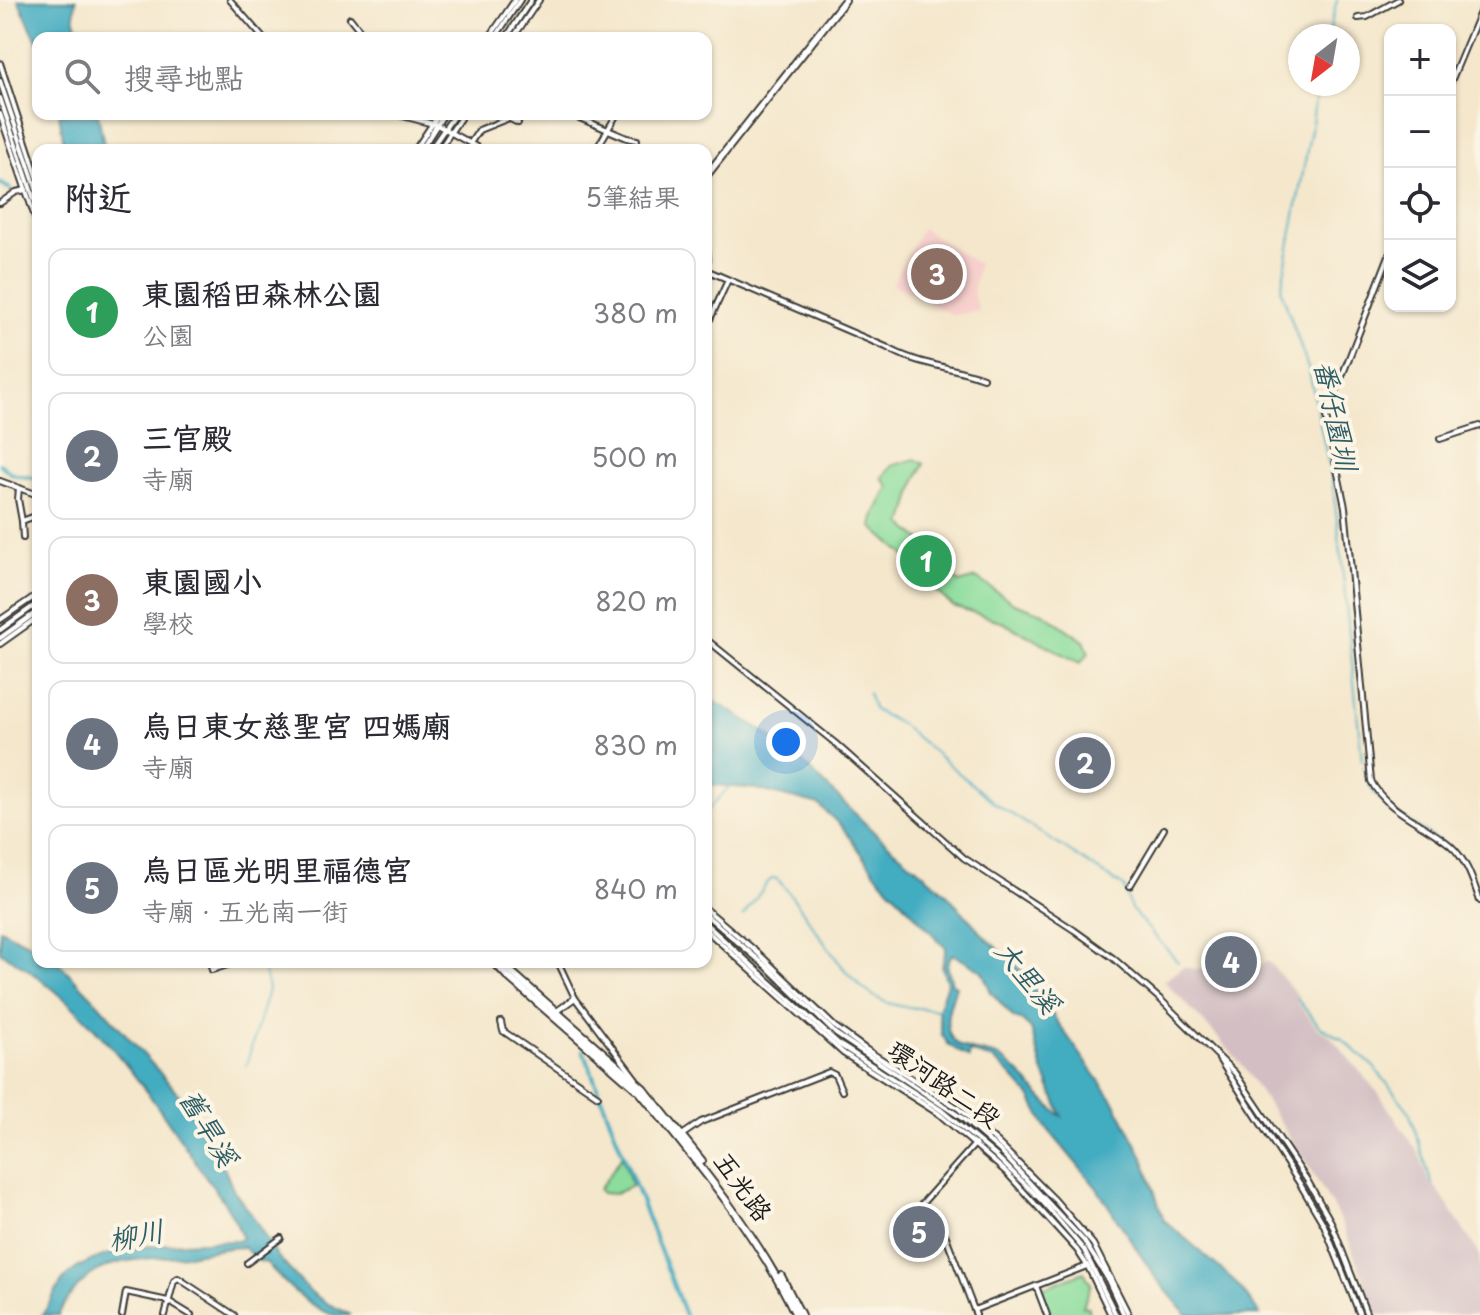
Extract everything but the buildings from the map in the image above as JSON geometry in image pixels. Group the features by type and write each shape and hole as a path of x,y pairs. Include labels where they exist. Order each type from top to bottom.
{"main road":[{"path":"712,170 845,0"},
{"name":"五光路","path":"503,968 641,1090 682,1135 751,1227 773,1261 799,1315"},
{"name":"五光路","path":"641,1090 747,1229 799,1315"}],"street":[{"path":"230,0 258,32"},
{"path":"493,32 517,0"},
{"path":"498,32 517,0"},
{"path":"510,32 531,0"},
{"path":"517,32 539,0"},
{"path":"1358,18 1367,17 1398,0"},
{"path":"1456,70 1480,12"},
{"path":"350,18 361,32"},
{"path":"0,63 32,161"},
{"path":"0,81 32,185"},
{"path":"0,98 32,185"},
{"path":"0,114 32,186"},
{"path":"419,120 435,124 470,143 479,130 500,120"},
{"path":"420,144 438,120"},
{"path":"434,144 451,120"},
{"path":"443,144 459,120"},
{"path":"512,120 518,123"},
{"path":"585,120 637,140"},
{"path":"599,144 613,120"},
{"path":"0,203 16,192 32,188"},
{"path":"1384,268 1326,417 1345,507 1371,781 1385,801 1450,845 1466,864 1480,901"},
{"path":"712,271 909,359 983,378"},
{"path":"712,315 728,280"},
{"path":"1440,439 1480,426"},
{"path":"0,481 32,493"},
{"path":"19,488 23,538"},
{"path":"22,521 32,517"},
{"path":"0,620 32,598"},
{"path":"0,630 32,607"},
{"path":"0,641 32,616"},
{"path":"0,641 32,621"},
{"path":"712,644 835,743 964,858 1113,958 1235,1073 1307,1180 1343,1249 1367,1315"},
{"path":"1130,886 1164,829"},
{"name":"環河路二段","path":"712,918 774,979 788,1001 843,1053 939,1114 975,1144 1094,1262"},
{"name":"環河路二段","path":"712,929 774,979"},
{"name":"環河路二段","path":"712,934 796,993 834,1026 958,1108 983,1129 1055,1200 1093,1244 1094,1262 1114,1315"},
{"name":"五光路","path":"561,968 575,998 641,1090"},
{"path":"788,1001 796,993"},
{"path":"551,1012 575,998"},
{"name":"環河路二段","path":"788,1001 840,1045 941,1110 975,1137 1042,1201 1094,1262 1127,1315"},
{"path":"501,1022 503,1031 598,1096"},
{"path":"1215,1054 1324,1225 1360,1315"},
{"path":"682,1135 701,1122 829,1072 835,1075 842,1091"},
{"path":"975,1144 919,1207 945,1234 975,1313 1094,1262"},
{"path":"247,1263 281,1238"},
{"path":"165,1315 174,1281 178,1278 234,1315"},
{"path":"1036,1286 1047,1315"},
{"path":"122,1315 126,1292 168,1301 191,1315"}],"shaded area":[{"path":"922,228 978,264 973,294 979,311 952,315 892,284"},
{"path":"1267,960 1299,997 1296,1001 1318,1029 1329,1035 1379,1094 1419,1154 1430,1184 1433,1183 1480,1255 1480,1315 1377,1315 1342,1223 1310,1168 1243,1066 1164,981 1183,967 1206,967 1249,976"}],"green space":[{"path":"915,459 924,464 903,525 931,548 959,583 976,578 1014,603 1043,613 1084,641 1089,653 1080,663 1000,621 953,606 936,591 920,569 872,527 889,487 882,478 891,466"},
{"path":"622,1156 632,1186 614,1194 602,1193 599,1190"},
{"path":"1084,1272 1091,1284 1083,1306 1089,1307 1089,1315 1050,1315 1040,1291 1042,1288"}],"water":[{"path":"18,0 76,0 74,15 78,32 33,32"},
{"path":"60,120 99,120 104,144 64,144"},
{"path":"712,700 762,730 799,759 877,835 944,891 987,939 1020,969 1115,1103 1143,1157 1164,1220 1231,1278 1260,1315 1187,1315 1155,1277 1096,1187 1046,1127 1030,1096 993,1059 969,1052 969,1058 949,1045 942,1035 938,1010 947,983 942,967 946,948 878,876 842,827 819,805 756,789 712,785","holes":["952,954 982,971 991,992 1014,1018 1031,1029 1043,1071 1062,1116 1008,1063 999,1057 962,1047 949,1034 948,1013 956,986 952,984 947,964"]},
{"name":"舊旱溪","path":"0,929 32,945 32,968 64,968 97,1002 177,1092 216,1149 234,1191 277,1256 307,1289 351,1315 331,1314 313,1306 267,1263 259,1261 243,1247 112,1265 84,1281 58,1315 42,1315 65,1278 80,1266 100,1257 146,1246 237,1241 242,1238 224,1202 113,1049 61,995 0,952"}],"waterway":[{"name":"番仔園圳","path":"1331,24 1337,0"},
{"name":"番仔園圳","path":"1316,96 1281,290 1309,371 1331,475 1362,760"},
{"path":"0,183 10,189"},
{"path":"0,464 12,474 32,478"},
{"path":"868,693 874,710 901,724 993,802 1124,887 1131,909 1178,962"},
{"name":"番仔園圳","path":"1363,766 1373,792 1382,802 1441,843 1462,863"},
{"path":"712,806 730,786"},
{"path":"743,916 768,882 777,879 841,966 871,994 894,1005 938,1010"},
{"name":"番仔園圳","path":"1475,894 1480,907"},
{"name":"舊旱溪","path":"246,1066 268,989 263,968"},
{"path":"1297,999 1320,1027 1342,1039 1374,1067 1409,1111 1432,1184"},
{"path":"583,1050 685,1315"}],"place":[{"name":"東園國小","path":"937,274"},
{"name":"東園稻田森林公園","path":"926,561"},
{"name":"三官殿","path":"1085,763"},
{"name":"烏日東女慈聖宮 四媽廟","path":"1231,962"},
{"name":"烏日區光明里福德宮","path":"919,1232"}],"water label":[{"name":"大里溪","path":"1029,976"},
{"name":"柳川","path":"136,1234"}]}
